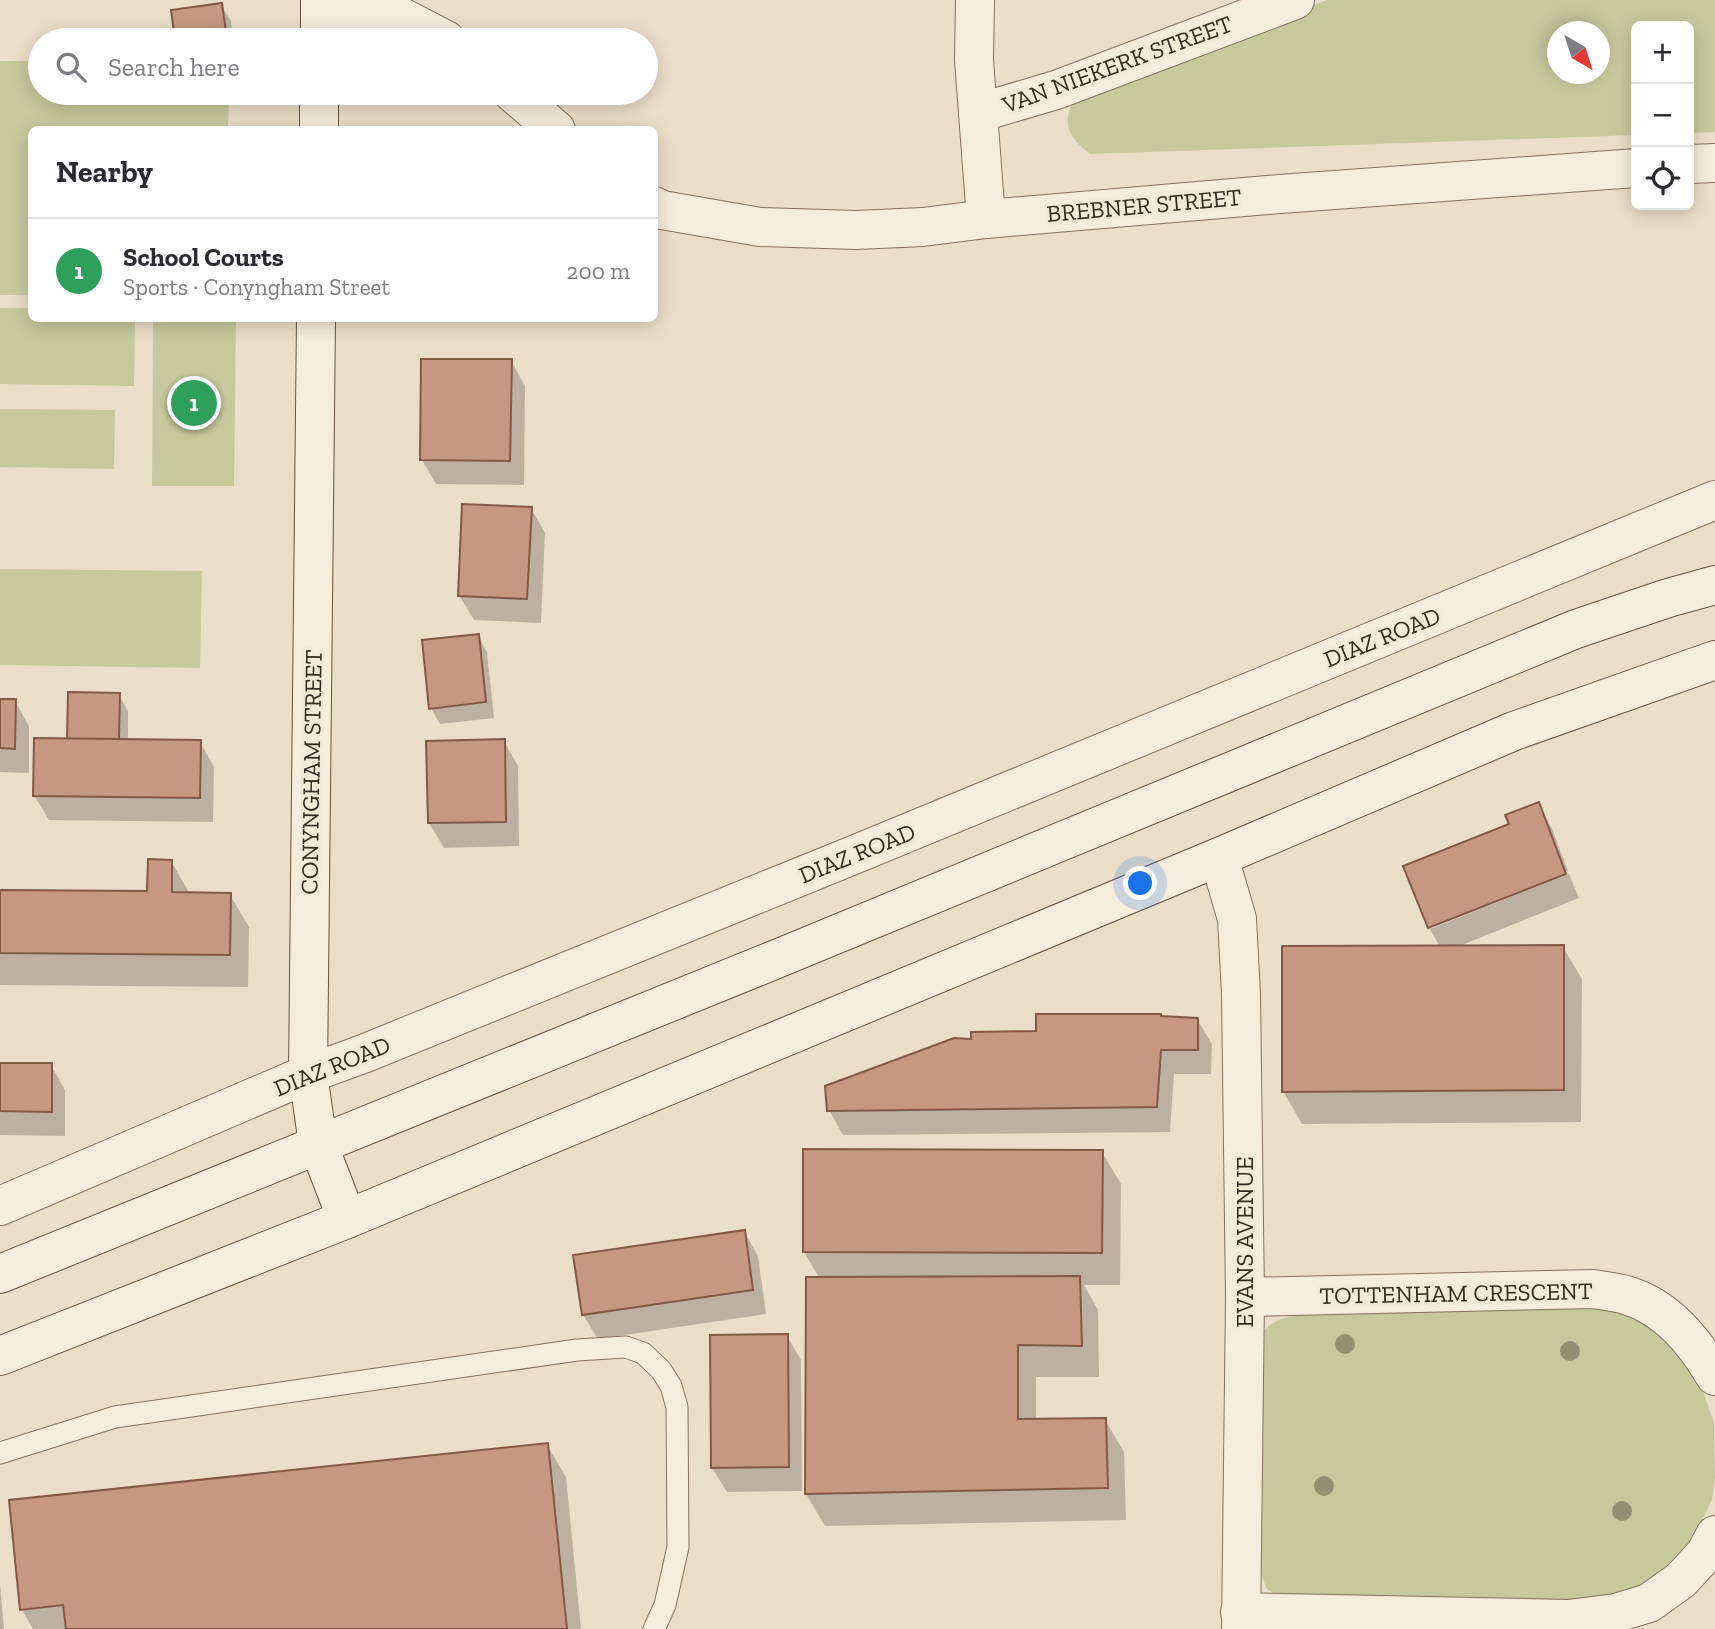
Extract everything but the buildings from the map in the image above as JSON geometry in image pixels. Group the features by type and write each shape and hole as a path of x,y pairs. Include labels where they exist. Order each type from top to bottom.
{"street":[{"path":"975,0 974,60 986,219"},
{"name":"VAN NIEKERK STREET","path":"978,113 1056,90 1295,0"},
{"path":"320,17 371,10 394,13 423,28"},
{"path":"318,126 319,105"},
{"path":"527,105 551,126"},
{"path":"1694,164 1715,163"},
{"name":"BREBNER STREET","path":"658,208 761,227 856,230 923,227 986,219 1280,194 1631,167"},
{"name":"CONYNGHAM STREET","path":"316,322 307,1074 318,1144 347,1219"},
{"name":"DIAZ ROAD","path":"0,1206 307,1074 363,1054 856,854 1715,500"},
{"path":"0,1274 779,958 1576,629 1715,585"},
{"path":"0,1356 347,1219 1219,857 1514,731 1715,660"},
{"name":"EVANS AVENUE","path":"1219,857 1237,919 1241,993 1245,1297 1241,1621"},
{"name":"TOTTENHAM CRESCENT","path":"1245,1297 1593,1289 1626,1295 1649,1304 1672,1320 1700,1350 1715,1376"},
{"path":"1241,1621 1568,1619 1616,1613 1649,1603 1681,1580 1705,1554 1715,1535"}],"lane":[{"path":"0,1453 115,1417 577,1350 626,1347 643,1353 661,1370 671,1385 677,1407 678,1547 665,1605 654,1629"}],"green space":[{"path":"1327,0 1715,0 1715,132 1694,133 1694,21 1631,21 1631,135 1090,154 1069,130 1070,109 1074,100"},
{"path":"0,61 28,61 28,105 229,105 228,126 28,126 28,295 0,295"},
{"path":"0,308 28,308 28,322 135,322 134,386 0,384"},
{"path":"153,322 236,322 234,486 152,486"},
{"path":"0,409 115,410 114,469 0,467"},
{"path":"0,569 202,571 200,668 0,665"},
{"path":"1612,1305 1653,1326 1690,1366 1714,1423 1715,1478 1712,1500 1684,1550 1656,1581 1598,1601 1284,1600 1267,1589 1259,1570 1258,1337 1269,1326 1286,1318 1307,1314"}],"place":[{"name":"School Courts","path":"194,403"}]}
